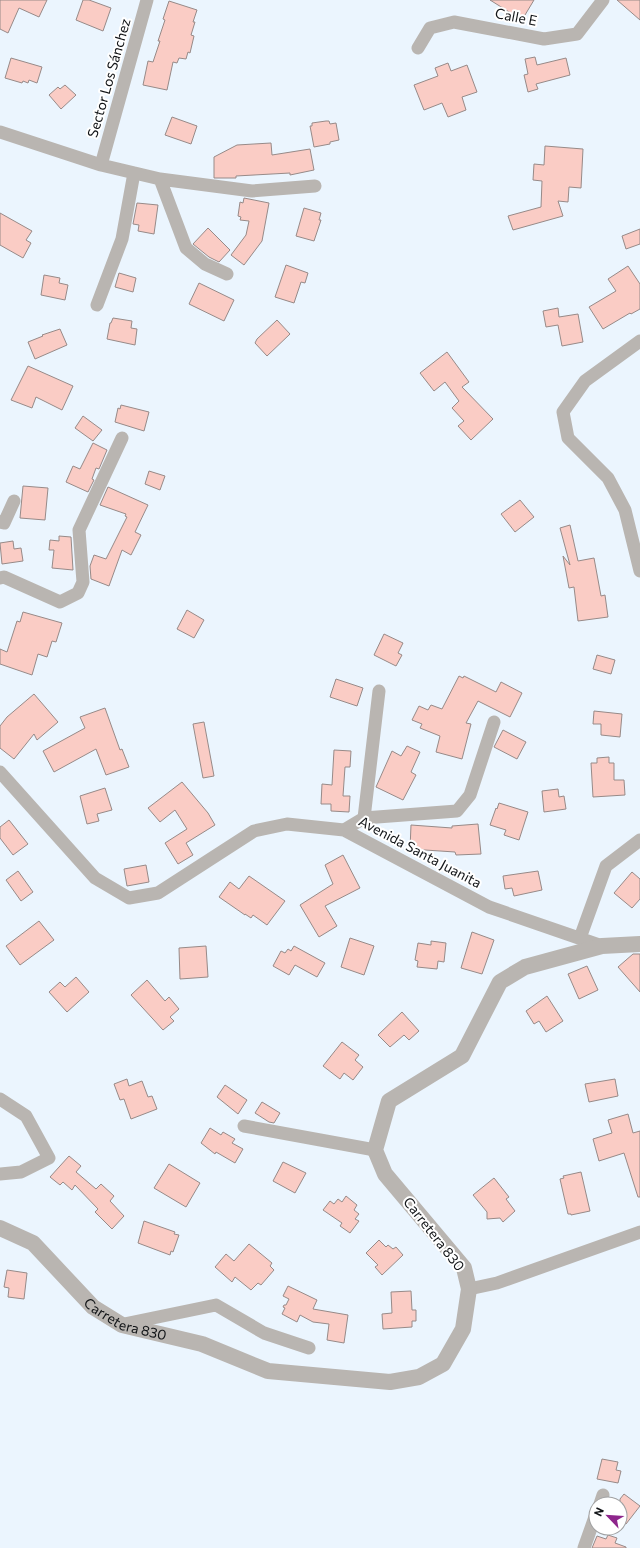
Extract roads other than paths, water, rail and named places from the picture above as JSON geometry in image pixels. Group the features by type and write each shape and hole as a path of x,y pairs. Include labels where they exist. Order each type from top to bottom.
{"street":[{"name":"Sector Los Sánchez","path":"101,165 147,0"},
{"name":"Calle E","path":"418,48 430,28 454,22 544,39 577,34 603,0"},
{"path":"0,132 101,165 160,179 252,191 315,186"},
{"path":"97,306 122,239 134,173"},
{"path":"160,179 186,248 205,264 227,274"},
{"path":"640,340 585,381 564,412 568,438 608,478 625,510 640,571"},
{"path":"0,578 4,577 60,602 78,593 83,582 79,530 122,438"},
{"path":"0,522 4,523 14,501"},
{"path":"364,818 379,691"},
{"path":"344,830 364,818 457,812 470,795 494,722"},
{"name":"Avenida Santa Juanita","path":"0,772 95,878 129,898 158,893 254,831 287,824 344,830 489,907 602,946"},
{"path":"580,938 606,866 640,840"},
{"path":"244,1126 375,1150 389,1101 462,1056 500,982 525,967 602,946 640,944"},
{"path":"0,1099 26,1116 49,1158 21,1172 0,1174"},
{"name":"Carretera 830","path":"0,1228 33,1243 94,1307 122,1325 202,1344 268,1371 390,1382 419,1378 443,1364 463,1329 469,1289 464,1268 385,1174 375,1150"},
{"path":"469,1289 497,1283 640,1232"},
{"path":"122,1325 216,1305 264,1333 309,1348"},
{"path":"584,1548 588,1536"}]}
